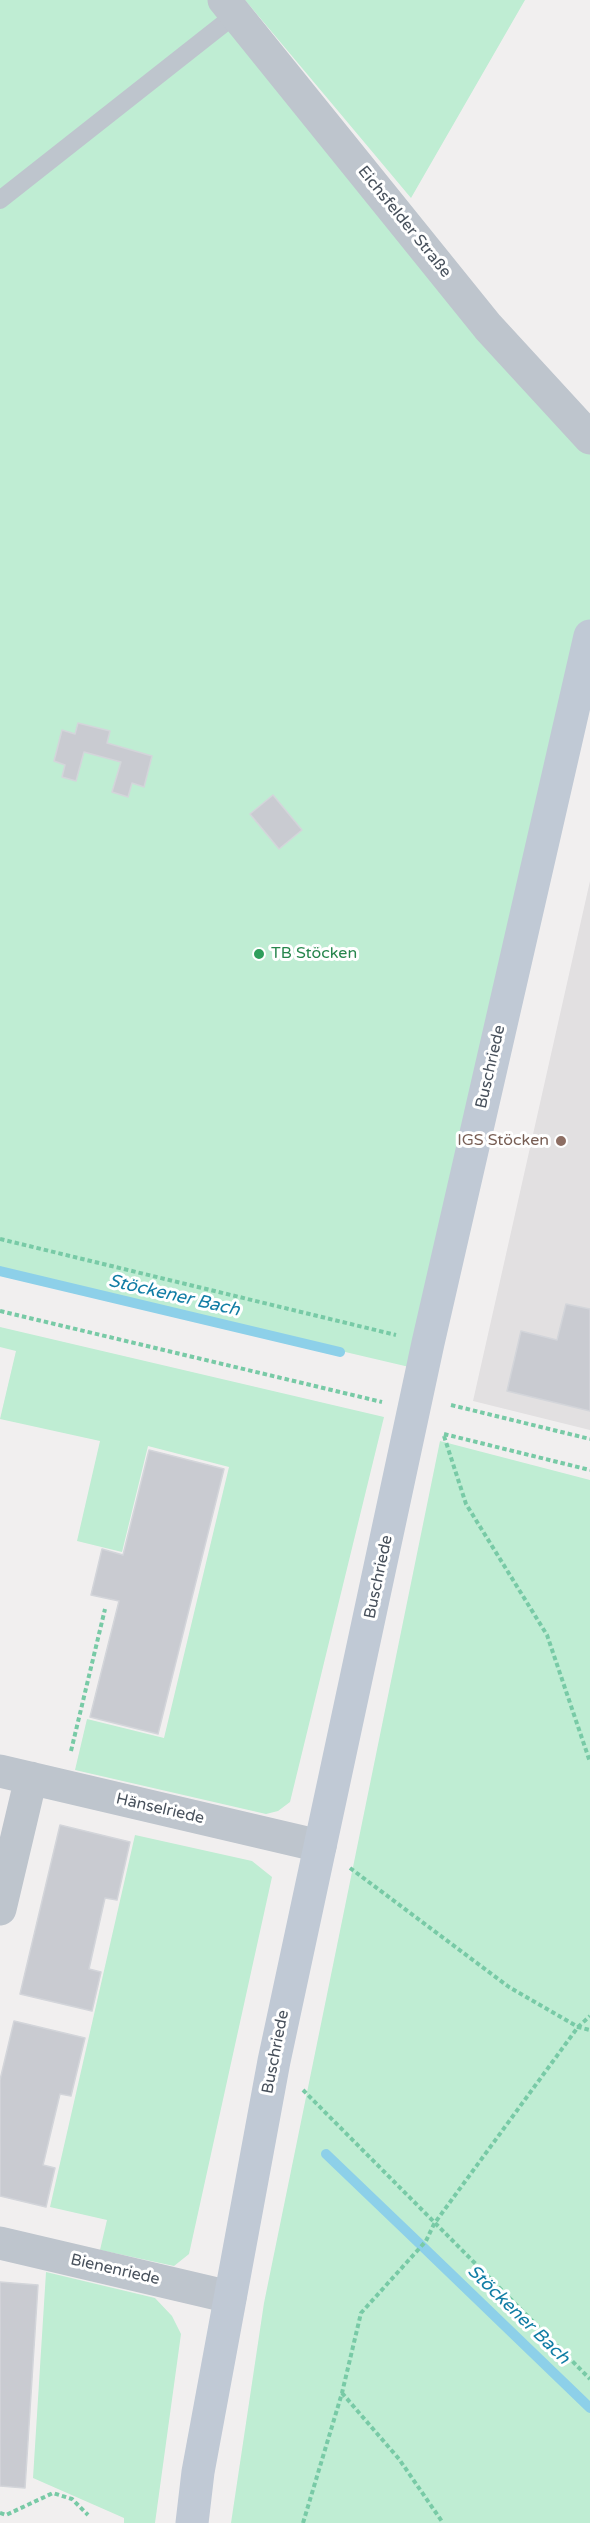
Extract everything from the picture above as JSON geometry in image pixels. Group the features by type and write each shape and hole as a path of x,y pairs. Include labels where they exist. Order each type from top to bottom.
{"street":[{"name":"Eichsfelder Straße","path":"230,7 488,327 590,438"},
{"name":"Buschriede","path":"192,2523 198,2472 274,2061 428,1342 590,636"},
{"name":"Hänselriede","path":"15,1774 320,1846"},
{"path":"0,1909 15,1774"},
{"name":"Bienenriede","path":"0,2243 230,2297"}],"lane":[{"path":"0,200 230,7"}],"path":[{"path":"0,1239 428,1342"},
{"path":"0,1311 388,1403"},
{"path":"451,1405 590,1439"},
{"path":"590,1470 444,1434 466,1504 547,1635 590,1762"},
{"path":"62,1786 105,1609"},
{"path":"320,1846 508,1987 578,2027 590,2030"},
{"path":"303,2523 342,2393 361,2313 426,2241 434,2224 578,2027 590,2016"},
{"path":"274,2061 590,2379"},
{"path":"342,2393 399,2459 443,2523"},
{"path":"0,2513 6,2515 53,2493 72,2499 88,2515"}],"shaded area":[{"name":"IGS Stöcken","path":"590,881 590,1430 473,1401"}],"green space":[{"name":"TB Stöcken","path":"0,0 224,0 590,438 590,637 422,1370 0,1271"},
{"path":"245,0 525,0 411,198"},
{"path":"0,1327 384,1417 290,1802 278,1811 266,1814 75,1770 87,1719 164,1738 229,1467 148,1446 122,1552 77,1541 100,1441 0,1419 16,1351 0,1347"},
{"path":"440,1441 590,1480 590,2523 231,2523 264,2303"},
{"path":"135,1835 252,1861 272,1877 189,2254 174,2266 100,2250 107,2220 50,2207"},
{"path":"46,2272 155,2298 172,2316 181,2334 155,2523 124,2523 124,2518 33,2478"}],"building":[{"path":"78,723 110,731 107,743 152,756 144,787 132,783 128,797 112,792 121,762 84,752 76,781 62,777 65,765 54,761 62,730 75,734"},
{"path":"273,795 302,830 279,849 250,814"},
{"path":"566,1304 590,1309 590,1411 507,1391 521,1331 557,1340"},
{"path":"149,1450 224,1469 158,1734 90,1717 119,1601 91,1595 102,1549 123,1555"},
{"path":"60,1825 130,1842 117,1900 105,1898 89,1969 101,1972 92,2011 20,1994"},
{"path":"14,2021 85,2038 71,2096 60,2094 43,2165 55,2168 46,2207 0,2196 0,2080"},
{"path":"0,2282 38,2285 25,2488 0,2486"}],"waterway":[{"name":"Stöckener Bach","path":"0,1271 340,1352"},
{"name":"Stöckener Bach","path":"326,2154 421,2245"},
{"name":"Stöckener Bach","path":"422,2246 590,2408"}],"place":[{"name":"TB Stöcken","path":"259,954"},
{"name":"IGS Stöcken","path":"561,1141"}]}
